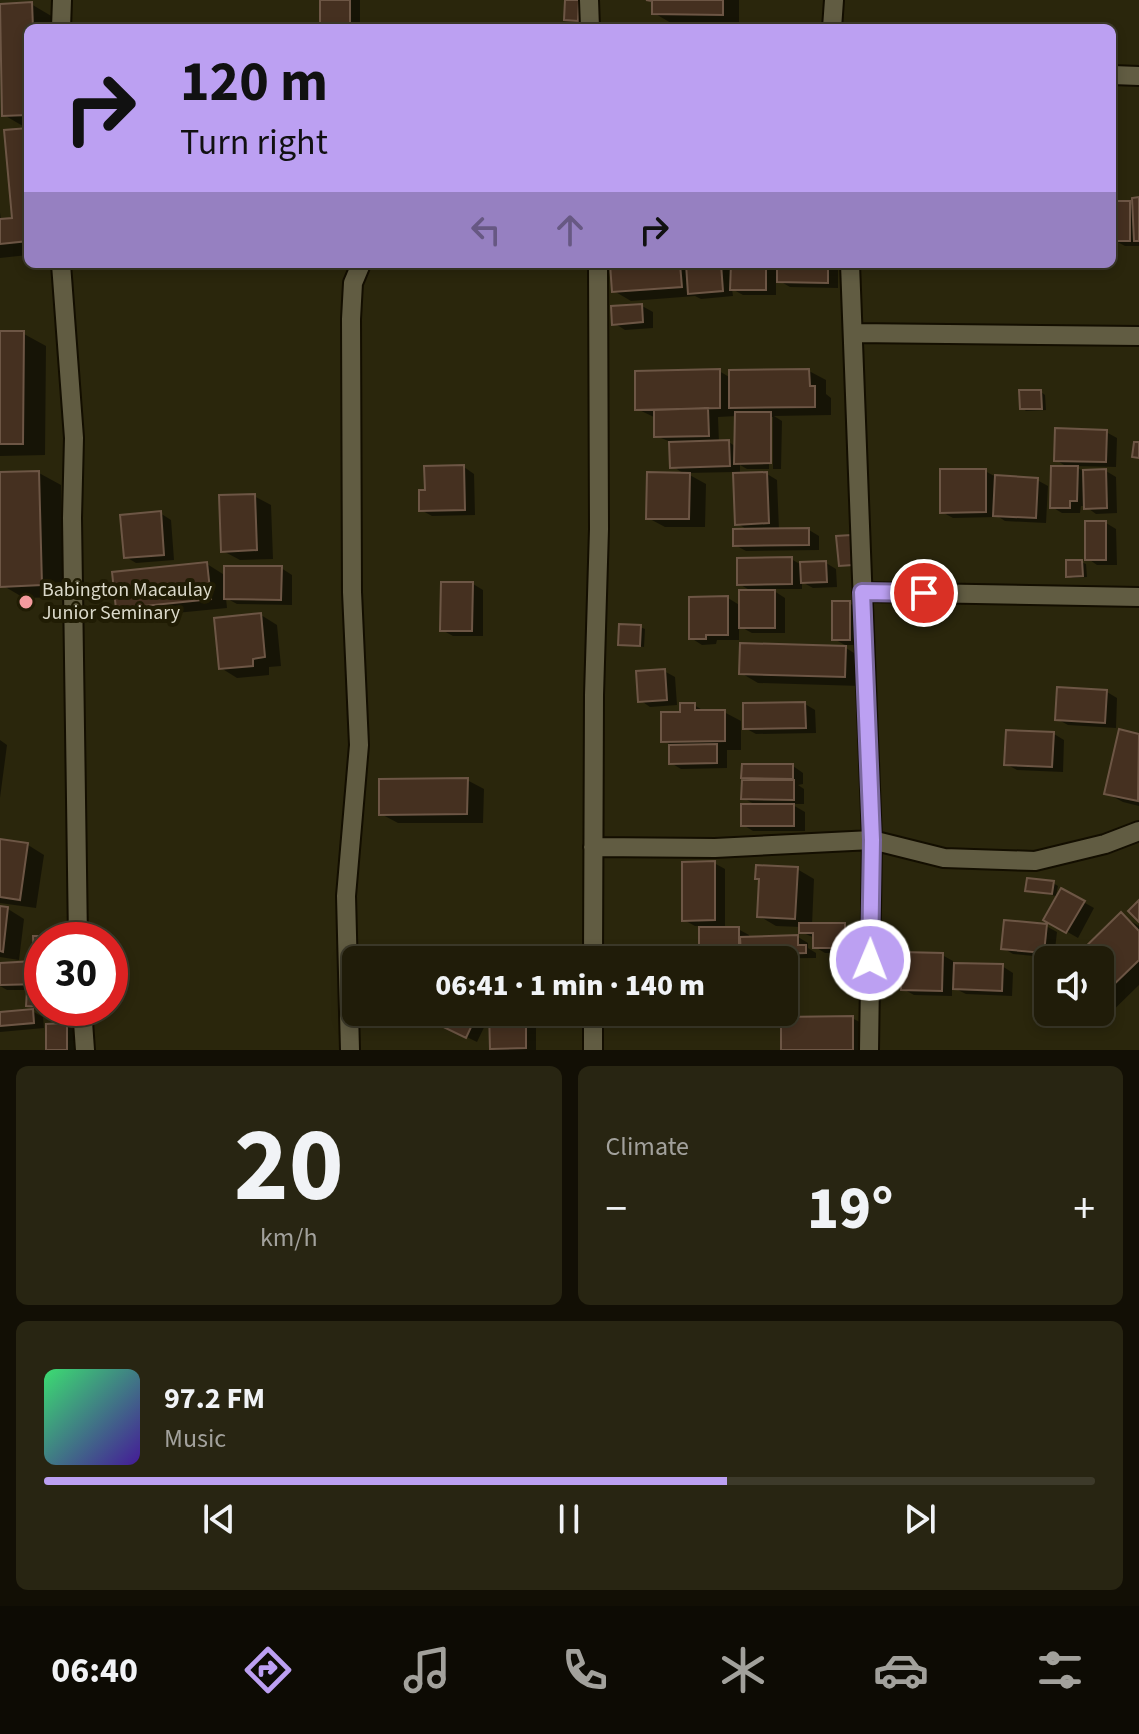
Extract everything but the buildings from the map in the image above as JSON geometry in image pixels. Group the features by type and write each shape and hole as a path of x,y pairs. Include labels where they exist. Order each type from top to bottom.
{"street":[{"path":"61,24 62,0"},
{"path":"589,0 590,24"},
{"path":"832,24 834,0"},
{"path":"1116,75 1139,76"},
{"path":"61,268 74,438 72,565 78,922"},
{"path":"350,1050 346,896 359,745 352,592 351,319 353,283 359,268"},
{"path":"593,946 594,695 599,529 598,268"},
{"path":"850,268 872,840 869,1050"},
{"path":"853,333 1139,336"},
{"path":"862,592 1139,597"},
{"path":"593,847 715,848 872,840 944,858 1035,861 1105,844 1139,831"},
{"path":"83,1026 85,1050"},
{"path":"593,1026 593,1050"}],"place":[{"name":"Babington Macaulay Junior Seminary","path":"26,602"}],"route":[{"path":"870,960 872,840 862,592 924,593"}]}
